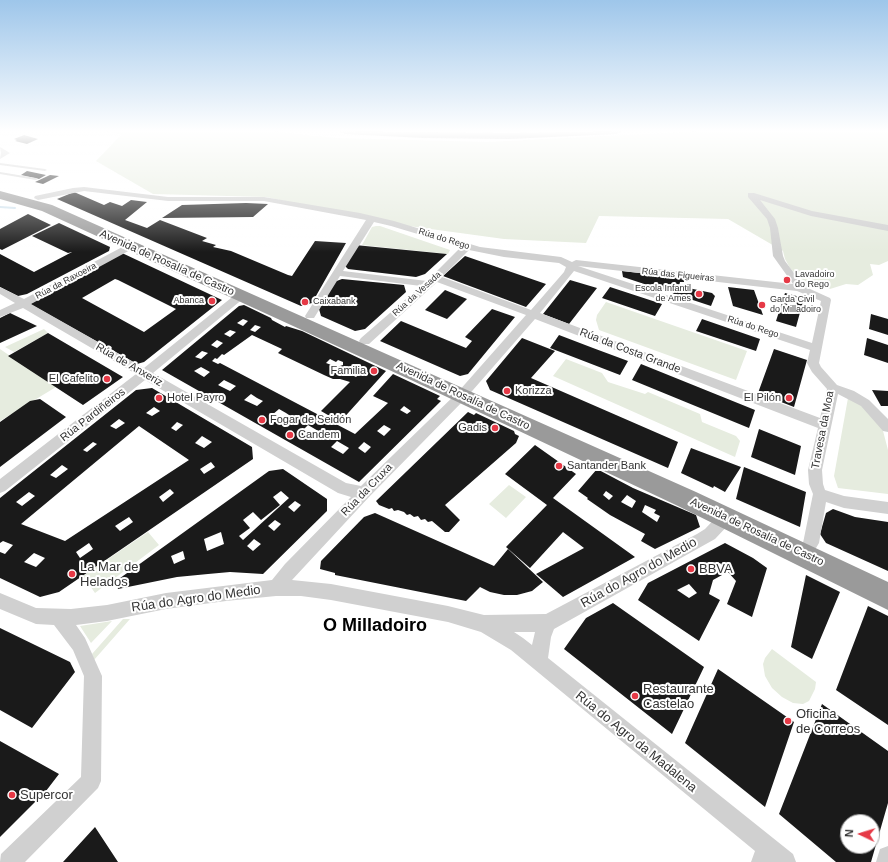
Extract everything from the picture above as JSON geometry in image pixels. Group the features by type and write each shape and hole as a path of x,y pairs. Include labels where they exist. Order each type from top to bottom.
{"highway":[{"path":"0,188 45,199"},
{"path":"0,195 45,199"},
{"name":"Avenida de Rosalía de Castro","path":"45,199 47,208 240,296 465,391 811,543 888,581"},
{"name":"Avenida de Rosalía de Castro","path":"45,199 366,341 465,391 888,596"}],"street":[{"name":"Rúa do Rego","path":"45,199 73,190 84,189 175,199 264,199 371,219 394,224 467,247 504,254 557,259 570,265 816,348"},
{"path":"793,285 778,256 774,228 771,219 751,195 811,213 888,228"},
{"path":"310,316 371,219"},
{"name":"Rúa da Raxoeira","path":"0,314 23,304 131,246"},
{"name":"Rúa da Vesada","path":"366,341 467,247"},
{"path":"465,391 569,273 570,265"},
{"name":"Rúa das Figueiras","path":"570,265 793,285 826,300"},
{"name":"Rúa da Costa Grande","path":"338,273 432,281 533,314 825,425"},
{"name":"Rúa de Anxeriz","path":"0,290 343,489 364,493"},
{"name":"Rúa Pardiñeiros","path":"0,487 144,374 240,296"},
{"name":"Travesa da Moa","path":"811,543 820,494 815,470 833,388 814,366 813,362 826,300"},
{"path":"833,388 862,400 888,427"},
{"name":"Rúa da Cruxa","path":"276,588 291,568 465,391"},
{"path":"820,494 844,502 888,508"},
{"name":"Rúa do Agro do Medio","path":"0,601 36,616 59,617 96,615 174,600 226,593 276,588 301,588 331,592 448,614 484,624 547,623 702,539 710,534 726,517"},
{"path":"9,862 91,781 93,676 79,644 59,617"},
{"path":"539,662 542,638 547,623"},
{"name":"Rúa do Agro da Madalena","path":"484,624 507,637 539,662 764,854 785,862"},
{"path":"887,862 888,857"}],"lane":[{"path":"0,173 36,179"}],"shaded area":[{"path":"114,171 888,171 888,261 879,265 870,264 873,275 858,285 846,284 830,289 827,287 821,289 799,278 790,268 783,251 728,219 599,216 586,243 504,239 394,224 266,197 153,194"},
{"path":"380,226 450,250 448,254 362,245 372,227"},
{"path":"606,302 747,351 736,380 599,330 596,320 597,315"},
{"path":"44,329 48,333 14,352 5,347"},
{"path":"0,349 56,387 0,421"},
{"path":"566,359 602,373 608,382 645,394 648,392 700,414 702,422 736,436 740,441 735,457 553,376"},
{"path":"848,398 871,412 882,427 888,450 888,494 838,488 834,476"},
{"path":"509,485 526,497 506,518 489,504"},
{"path":"148,532 159,545 95,593 83,576"},
{"path":"123,619 130,619 94,660 92,654"},
{"path":"112,621 91,643 80,626"},
{"path":"772,649 816,682 815,689 809,701 803,704 793,703 782,697 772,688 765,676 763,664 765,658"}],"building":[{"path":"28,171 46,175 39,179 21,175"},
{"path":"50,175 59,176 43,184 35,182"},
{"path":"74,192 104,205 110,202 122,206 131,200 147,202 125,220 147,228 160,220 207,238 202,241 216,245 213,247 231,251 292,276 315,241 346,243 312,303 301,306 57,199"},
{"path":"246,203 268,204 253,217 162,218 182,205"},
{"path":"28,214 51,225 2,250 0,249 0,229"},
{"path":"59,223 110,247 109,251 27,294 18,296 0,287 0,254 34,272 72,252 68,253 32,236"},
{"path":"355,245 447,254 425,274 416,277 348,269 344,265"},
{"path":"122,253 222,300 144,362 137,364 30,304","holes":["115,279 176,309 144,332 82,298"]},
{"path":"465,256 546,284 526,307 443,276"},
{"name":"Escola Infantil de Ames","path":"622,271 684,278 684,282 680,282 679,286 712,293 715,296 711,306 623,277"},
{"path":"342,279 404,285 406,292 365,329 355,331 321,316 319,309 334,282"},
{"path":"570,280 597,288 569,324 543,314"},
{"path":"610,287 662,304 655,316 602,298"},
{"path":"728,287 754,290 763,315 733,306"},
{"path":"445,290 467,299 447,319 425,310"},
{"path":"785,293 804,298 796,327 776,321"},
{"path":"244,305 271,318 285,327 286,326 302,331 386,371 340,422 321,411 350,382 340,379 333,379 278,353 282,349 252,335 224,355 222,354 217,359 215,358 212,361 218,364 220,363 355,434 388,403 373,396 393,374 440,396 437,399 441,401 359,482 162,370 239,306","holes":["243,319 248,321 243,326 237,323","255,325 261,327 255,332 250,330","230,330 236,332 230,337 224,334","217,340 223,343 217,348 211,345","202,351 208,353 201,359 195,357","330,359 336,362 338,360 343,362 343,365 337,367 326,363","201,367 210,372 204,377 194,371","354,370 361,372 356,377 352,375","224,380 236,386 230,391 218,385","251,394 263,401 257,406 244,400","404,406 411,411 407,414 400,410","279,409 292,417 286,422 272,415","308,425 320,432 313,438 302,431","384,425 391,429 384,436 377,431","337,441 349,448 343,454 331,447","364,442 371,447 365,453 358,448"]},
{"path":"492,309 515,317 468,374 460,376 380,341 401,321 466,348 472,341 465,337"},
{"path":"10,313 37,326 0,343 0,318"},
{"path":"871,314 888,319 888,335 869,329"},
{"path":"702,319 760,339 756,351 696,331"},
{"path":"48,333 123,377 83,405 8,356"},
{"path":"559,335 628,361 620,375 550,348"},
{"path":"522,338 555,351 531,378 678,442 668,468 490,390 486,381"},
{"path":"867,338 888,345 888,363 864,355"},
{"path":"774,349 807,360 794,407 758,393"},
{"path":"641,364 755,410 749,428 632,380"},
{"path":"152,388 252,447 253,459 59,592 40,597 0,578 0,552 5,554 13,545 3,541 0,543 0,498 136,390","holes":["154,407 160,411 152,416 146,413","119,419 125,423 116,429 110,426","177,422 183,425 176,431 171,428","139,426 189,460 65,541 21,524","202,436 212,442 204,448 195,443","93,442 97,444 87,452 83,450","211,462 215,467 204,474 200,469","62,465 68,469 56,478 50,475","170,489 174,493 163,502 159,497","29,492 35,496 22,506 16,502","129,517 133,522 120,531 115,526","89,543 93,549 80,558 76,552","34,553 45,558 36,567 24,562"]},
{"path":"872,390 888,391 888,406 881,406"},
{"path":"40,399 66,417 0,467 0,422 30,401"},
{"path":"468,412 474,415 476,413 514,431 515,434 519,436 516,443 445,505 460,520 449,532 445,532 432,521 428,522 425,519 421,520 418,516 414,517 410,514 407,515 404,512 398,510 394,511 392,508 389,509 379,505 376,501"},
{"path":"759,429 801,446 795,475 751,457"},
{"path":"535,445 576,474 553,498 635,557 563,597 536,574 584,548 563,532 530,568 506,547 547,505 505,474"},
{"path":"691,448 741,467 725,492 681,473"},
{"path":"744,467 806,492 800,527 736,499"},
{"path":"283,469 327,499 327,511 263,574 230,572 177,577 118,589 116,581 269,471","holes":["281,491 289,498 243,540 239,536 250,528 243,520 253,512 261,520 280,505 273,497","295,501 301,505 294,512 288,507","275,520 281,524 274,531 268,526","221,532 224,544 207,551 204,539","254,539 261,544 253,551 247,546","183,551 185,559 174,564 171,556"]},
{"path":"597,469 633,488 696,515 700,527 655,549 641,541 645,534 610,515 578,491","holes":["606,491 613,496 609,500 603,495","627,495 636,501 632,508 621,502","645,505 656,510 654,513 660,516 657,522 642,512"]},
{"path":"833,509 855,517 888,522 888,571 826,543 820,534 826,513"},
{"path":"375,513 494,566 508,549 543,582 532,591 517,595 504,595 490,592 480,587 466,601 335,575 335,573 320,569 321,561 364,517"},
{"path":"725,543 753,558 767,568 752,617 727,604 736,581 720,563 714,566 722,575 713,580 709,594 720,600 699,641 638,600 648,583","holes":["689,584 697,593 689,598 677,590"]},
{"path":"806,575 840,592 812,659 791,647"},
{"path":"613,603 704,667 672,734 564,649 586,618"},
{"path":"868,606 888,616 888,725 836,690"},
{"path":"0,628 70,662 75,672 32,728 0,710"},
{"path":"718,669 794,722 765,807 685,743"},
{"path":"822,704 888,751 888,803 880,831 880,814 840,814 840,854 873,854 871,862 836,862 779,814"},
{"path":"0,741 59,774 46,791 0,837"},
{"path":"95,827 118,862 63,862"}],"waterway":[{"path":"0,207 15,208"}],"place":[{"name":"Lavadoiro do Rego","path":"787,280"},
{"name":"Escola Infantil de Ames","path":"699,294"},
{"name":"Abanca","path":"212,301"},
{"name":"Caixabank","path":"305,302"},
{"name":"Garda Civil do Milladoiro","path":"762,305"},
{"name":"Familia","path":"374,371"},
{"name":"El Cafelito","path":"107,379"},
{"name":"Korizza","path":"507,391"},
{"name":"Hotel Payro","path":"159,398"},
{"name":"El Pilón","path":"789,398"},
{"name":"Fogar de Seidón","path":"262,420"},
{"name":"Gadis","path":"495,428"},
{"name":"Candem","path":"290,435"},
{"name":"Santander Bank","path":"559,466"},
{"name":"BBVA","path":"691,569"},
{"name":"La Mar de Helados","path":"72,574"},
{"name":"Restaurante Castelao","path":"635,696"},
{"name":"Oficina de Correos","path":"788,721"},
{"name":"Supercor","path":"12,795"}],"district":[{"name":"O Milladoiro","path":"375,626"}]}
